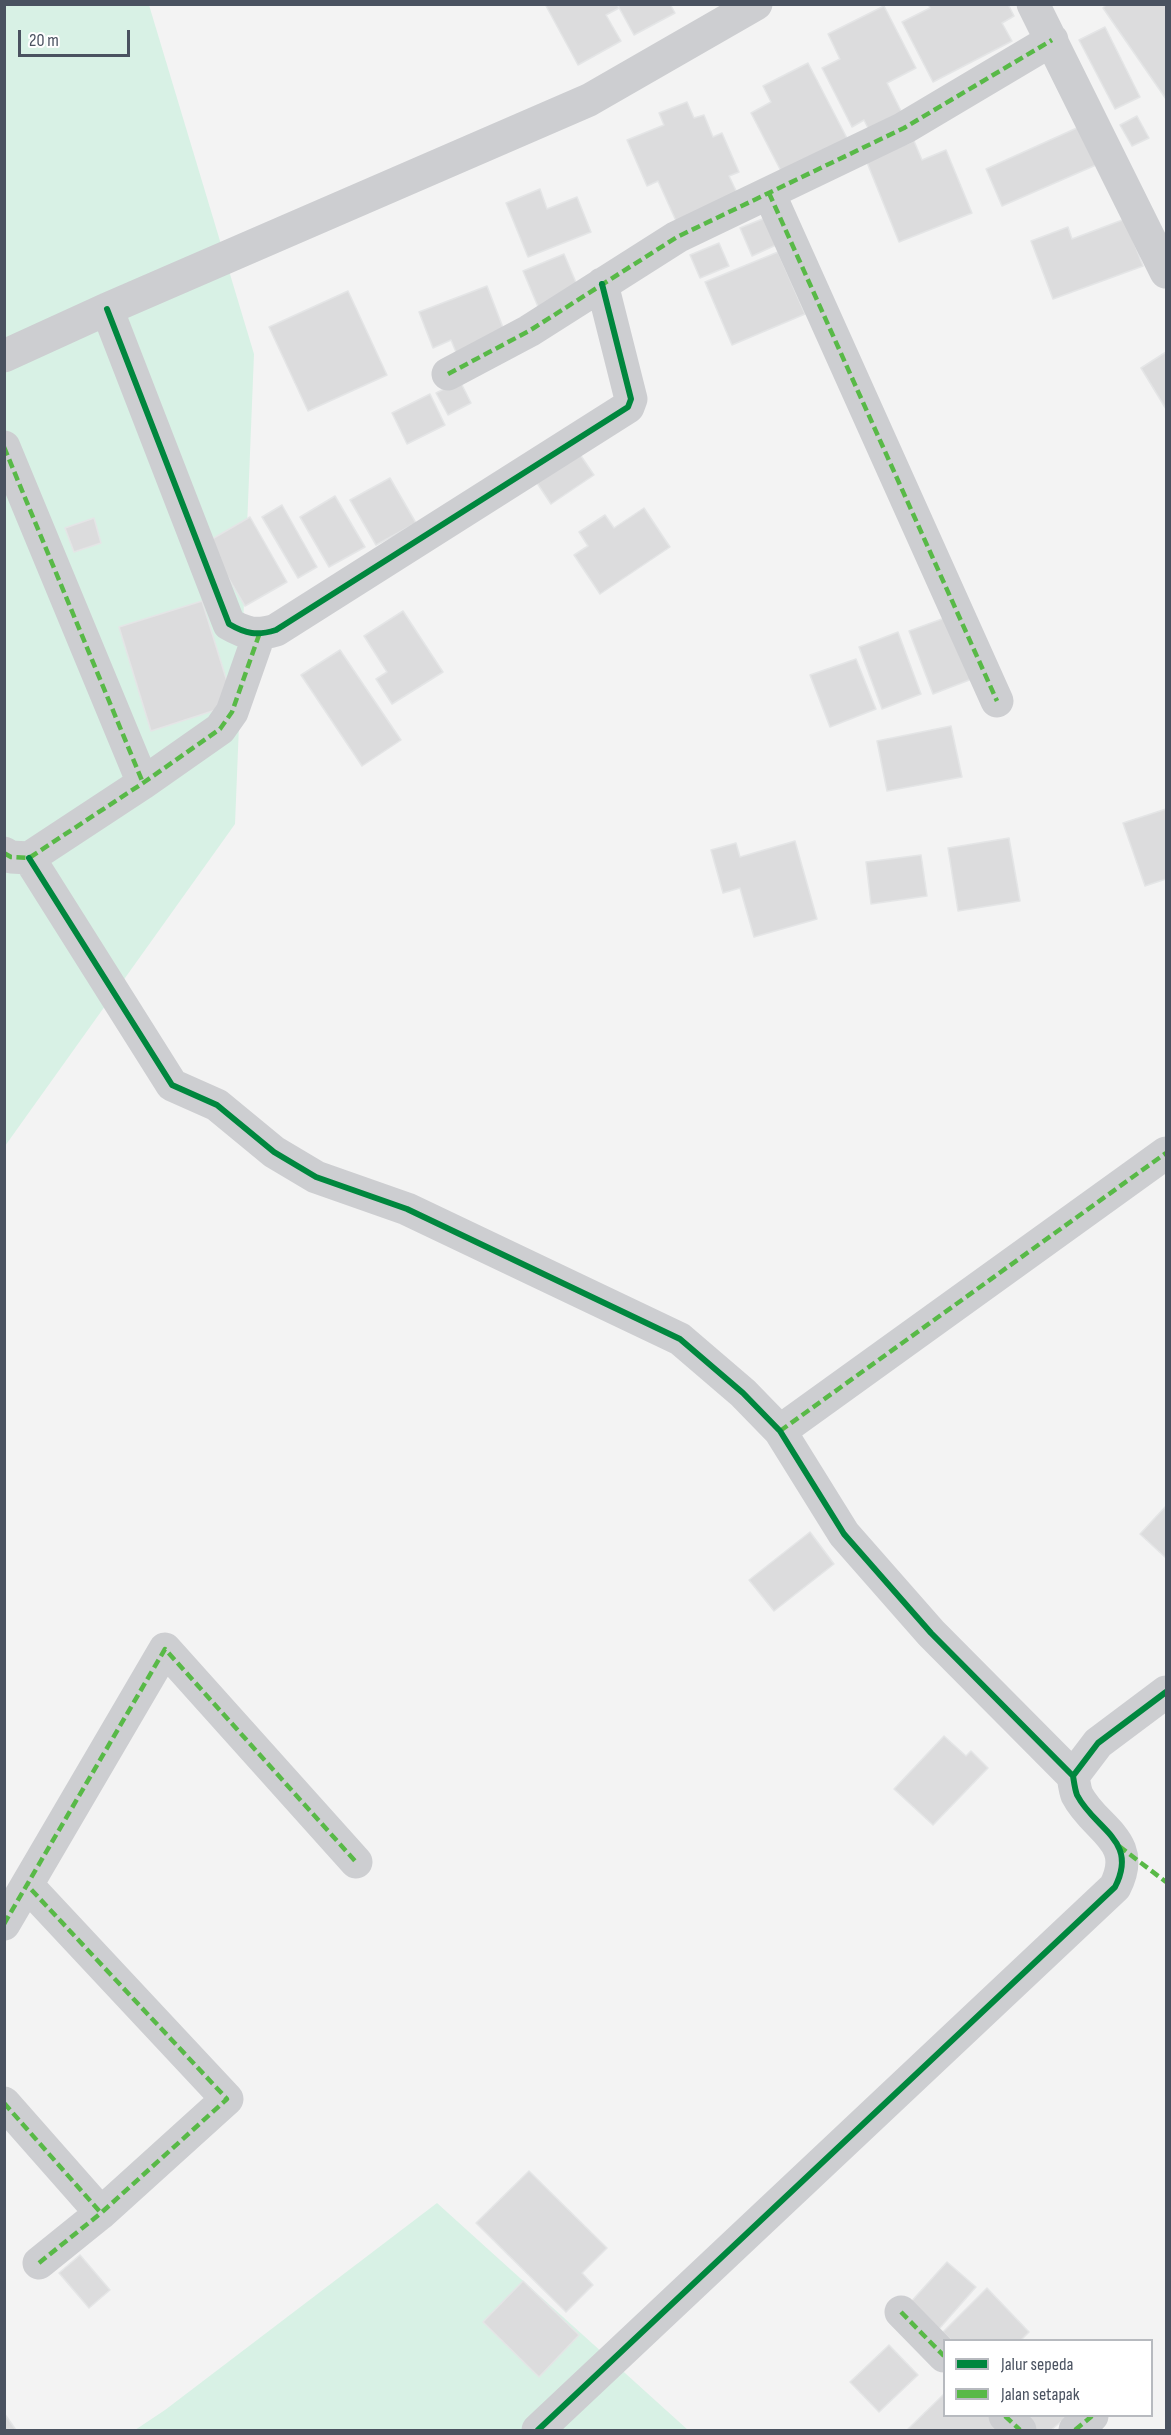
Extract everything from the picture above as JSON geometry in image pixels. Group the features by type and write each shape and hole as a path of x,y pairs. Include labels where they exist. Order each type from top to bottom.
{"street":[{"path":"4,356 589,100 756,4"},
{"path":"1033,4 1167,272"},
{"path":"448,374 529,331 677,237 904,128 1052,40"},
{"path":"769,193 997,700"},
{"path":"107,309 229,624 244,632 259,635 276,630 628,407 631,399 602,284"},
{"path":"4,447 143,783"},
{"path":"259,635 232,712 220,729 143,783 17,856 172,1085 217,1105 274,1152 316,1177 407,1209 680,1339 742,1393 780,1431 844,1534 931,1633 1073,1776 1077,1795 1118,1845 1123,1859 1122,1875 1115,1887 538,2430"},
{"path":"780,1431 1167,1153"},
{"path":"4,1924 165,1649 356,1862"},
{"path":"1073,1776 1098,1743 1167,1692"},
{"path":"27,1885 227,2099 101,2213 39,2263"},
{"path":"4,2103 101,2213"},
{"path":"901,2312 943,2354"},
{"path":"1007,2417 1020,2430"},
{"path":"1075,2430 1090,2417"}],"green space":[{"path":"5,5 149,5 254,354 235,824 5,1146"},
{"path":"437,2203 688,2430 135,2430 165,2410"}],"building":[{"path":"545,4 617,4 619,8 606,15 621,41 578,65"},
{"path":"617,4 670,4 675,13 634,35"},
{"path":"928,4 1008,4 1014,16 1002,23 1012,41 933,82 902,22 930,8"},
{"path":"1107,4 1166,4 1166,99 1103,8"},
{"path":"884,6 916,68 887,83 903,115 870,132 864,120 852,127 822,68 840,59 828,34"},
{"path":"1105,27 1140,97 1115,109 1079,40"},
{"path":"808,63 849,142 783,175 751,113 771,102 763,86"},
{"path":"687,102 694,118 704,115 713,137 722,133 739,172 729,176 739,197 677,223 658,181 647,186 627,140 664,125 659,113"},
{"path":"1137,116 1149,138 1132,146 1120,125"},
{"path":"1079,127 1096,165 1002,206 986,169"},
{"path":"914,141 922,160 946,150 972,213 899,242 866,160"},
{"path":"540,189 547,209 577,197 591,232 528,257 506,203"},
{"path":"765,218 776,245 752,256 740,228"},
{"path":"1125,219 1143,266 1053,299 1031,241 1068,227 1072,239"},
{"path":"719,243 729,266 700,278 690,255"},
{"path":"778,252 805,314 732,345 705,282"},
{"path":"564,254 580,292 539,309 523,271"},
{"path":"487,286 507,338 458,357 451,340 433,348 419,312"},
{"path":"348,291 387,375 308,411 269,327"},
{"path":"1166,352 1166,409 1141,368"},
{"path":"460,381 471,403 448,415 436,393"},
{"path":"430,394 445,425 407,444 392,413"},
{"path":"579,453 594,475 551,504 537,483"},
{"path":"390,478 416,523 376,545 350,500"},
{"path":"335,496 365,547 329,567 300,517"},
{"path":"282,505 317,567 298,578 262,517"},
{"path":"644,508 670,547 600,594 574,555 588,546 579,532 605,515 614,528"},
{"path":"250,517 287,582 245,606 207,542"},
{"path":"94,518 101,543 74,552 65,528"},
{"path":"202,601 234,704 151,731 119,627"},
{"path":"403,611 443,672 392,704 376,679 387,672 364,636"},
{"path":"953,615 977,677 933,694 909,631"},
{"path":"898,632 921,694 882,709 859,647"},
{"path":"340,650 401,740 362,766 301,675"},
{"path":"856,659 876,709 830,727 810,675"},
{"path":"951,726 962,777 887,791 877,741"},
{"path":"1166,809 1166,879 1145,886 1123,823"},
{"path":"1009,838 1020,901 958,911 948,848"},
{"path":"795,841 817,919 754,937 740,888 723,893 711,850 736,843 740,857"},
{"path":"921,855 927,896 871,904 866,862"},
{"path":"1166,1506 1166,1558 1140,1534"},
{"path":"810,1532 834,1564 774,1611 749,1580"},
{"path":"944,1736 966,1756 971,1751 988,1768 933,1825 894,1789"},
{"path":"529,2171 607,2248 582,2273 593,2285 566,2312 476,2223"},
{"path":"80,2255 110,2290 89,2308 59,2273"},
{"path":"947,2262 976,2287 938,2330 909,2304"},
{"path":"523,2281 579,2335 539,2377 483,2322"},
{"path":"987,2288 1029,2332 1022,2339 950,2339 943,2332"},
{"path":"889,2345 918,2375 879,2412 850,2382"},
{"path":"943,2395 943,2417 991,2417 1005,2430 907,2430"},
{"path":"4,2413 16,2430 4,2430"},
{"path":"1023,2417 1067,2417 1051,2430 1036,2430"}],"marked path":[{"path":"448,374 529,331 677,237 904,128 1052,40"},
{"path":"769,193 997,701"},
{"path":"4,447 143,783"},
{"path":"4,853 11,857 29,858 220,729 232,712 259,635"},
{"path":"780,1431 1166,1153"},
{"path":"4,1924 165,1649 356,1862"},
{"path":"1119,1846 1166,1882"},
{"path":"4,2103 101,2213 227,2099 27,1885"},
{"path":"39,2263 101,2213"},
{"path":"901,2312 943,2355"},
{"path":"1006,2417 1020,2430"},
{"path":"1075,2430 1091,2417"}],"cycle path":[{"path":"107,309 229,624 246,632 263,633 276,630 628,407 631,399 602,284"},
{"path":"29,858 172,1085 217,1105 274,1152 316,1177 407,1209 680,1339 743,1393 780,1431 844,1534 931,1633 1073,1776"},
{"path":"538,2430 1115,1887 1121,1871 1122,1858 1118,1846 1077,1795 1073,1776 1098,1743 1166,1692"}]}
